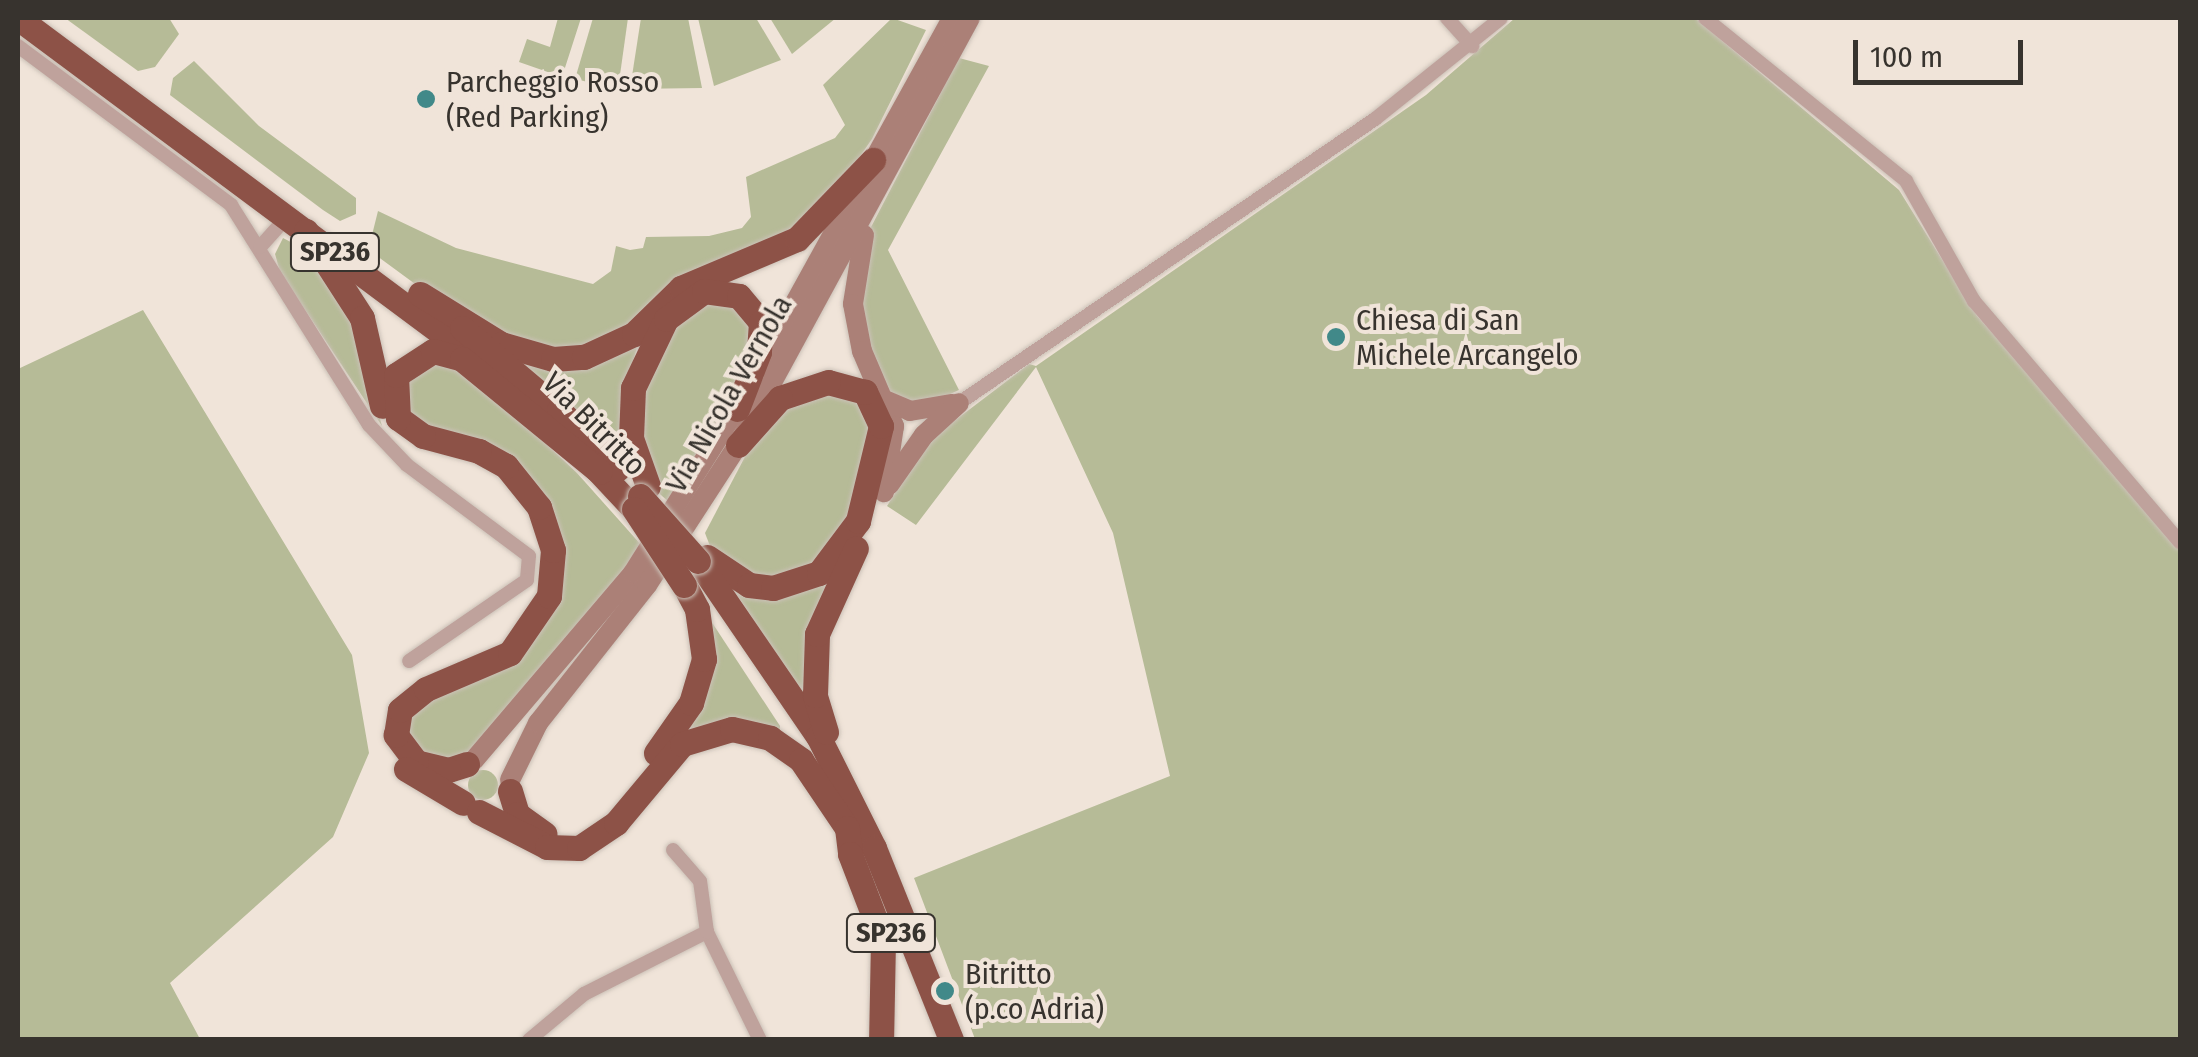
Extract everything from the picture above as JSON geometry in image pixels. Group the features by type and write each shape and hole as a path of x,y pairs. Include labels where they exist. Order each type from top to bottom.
{"highway":[{"name":"Via Bitritto","path":"18,18 454,340 600,472 640,497 818,736 901,914 951,1040"},
{"name":"Via Bitritto","path":"43,18 420,294 559,410 669,525 782,708 847,828 934,1040"},
{"path":"18,32 92,85 149,115"},
{"path":"420,294 501,344 553,359 584,357 634,334 681,288 797,238 880,168"},
{"path":"296,224 362,318 387,421 410,442 501,476 538,532 543,570 518,629 482,658 411,685 386,720 398,762 547,848 579,848 616,823 682,744 732,729 788,748 847,828 850,854 883,940 881,1040"},
{"path":"640,497 632,438 633,388 666,319 704,291 739,296 762,322 759,352 736,409"},
{"path":"470,762 448,770 416,762 396,736 400,710 426,689 510,653 549,596 554,550 540,506 506,466 479,451 422,436 398,418 396,375 418,354 432,351 462,359 600,472"},
{"path":"510,786 517,814 552,836 579,836 608,816 678,724 699,682 703,636 693,565 749,585 774,588 819,573 858,520 882,426 866,392 828,382 780,398 738,444"},
{"path":"884,492 824,614 813,672 821,724 901,886 901,914"}],"main road":[{"name":"Via Nicola Vernola","path":"941,54 952,18"},
{"name":"Via Nicola Vernola","path":"510,786 538,724 647,584 738,444 941,54 970,18"},
{"name":"Via Nicola Vernola","path":"470,762 634,573 880,168"},
{"path":"880,168 852,286 862,350 888,401 894,426 884,492"},
{"path":"888,401 910,411 958,403"},
{"path":"884,492 924,434 958,403"},
{"path":"470,762 500,764 510,786 502,805 471,807 457,787 470,762"}],"street":[{"path":"1447,18 1472,46"},
{"path":"958,403 1472,46 1500,18"},
{"path":"1705,18 1906,182 1974,301 2180,542"},
{"path":"18,46 231,204 368,425 407,465 529,556 528,580 409,661"},
{"path":"260,247 296,224"},
{"path":"673,850 700,881 707,932 760,1040"},
{"path":"529,1040 584,994 707,932"}],"green space":[{"path":"65,18 169,18 179,34 155,67 138,71"},
{"path":"558,18 581,18 562,77 519,62 527,39 550,47"},
{"path":"593,18 628,18 618,89 575,79"},
{"path":"641,18 688,18 702,88 630,89"},
{"path":"698,18 756,18 781,60 714,86"},
{"path":"770,18 836,18 792,54"},
{"path":"892,18 926,30 872,139 825,207 646,317 551,359 441,303 377,256 371,239 378,211 456,248 593,284 611,271 616,246 630,250 643,248 646,237 709,236 742,228 751,217 746,177 835,138 845,125 823,85"},
{"path":"1515,18 1695,18 1899,190 1977,316 2180,543 2180,1039 975,1039 914,878 1170,776 1113,533 1036,367 916,525 887,506 928,441 1029,364 1036,366 1426,95"},
{"path":"959,58 989,66 888,250 959,390 923,406 888,391 858,321 857,276 871,227"},
{"path":"194,61 259,126 356,198 356,214 340,221 170,95 173,78"},
{"path":"283,238 308,251 345,292 382,426 280,272 275,254"},
{"path":"727,297 754,329 749,365 670,503 644,480 632,397 689,298"},
{"path":"143,310 352,655 369,753 333,837 170,983 200,1039 18,1039 18,369"},
{"path":"639,340 625,390 631,466 514,357"},
{"path":"418,359 471,373 577,473 643,547 465,757 431,762 401,732 426,694 544,615 542,499 416,428 399,383"},
{"path":"831,387 856,400 873,424 860,498 820,566 760,578 713,554 705,533 760,428 775,412"},
{"path":"831,572 807,700 727,580"},
{"path":"709,618 780,731 689,734 682,727"},
{"path":"483,770 494,774 498,785 494,796 483,800 472,796 468,785 472,774"}],"place":[{"name":"Parcheggio Rosso (Red Parking)","path":"426,99"},
{"name":"Chiesa di San Michele Arcangelo","path":"1336,337"},
{"name":"Bitritto (p.co Adria)","path":"945,991"}]}
